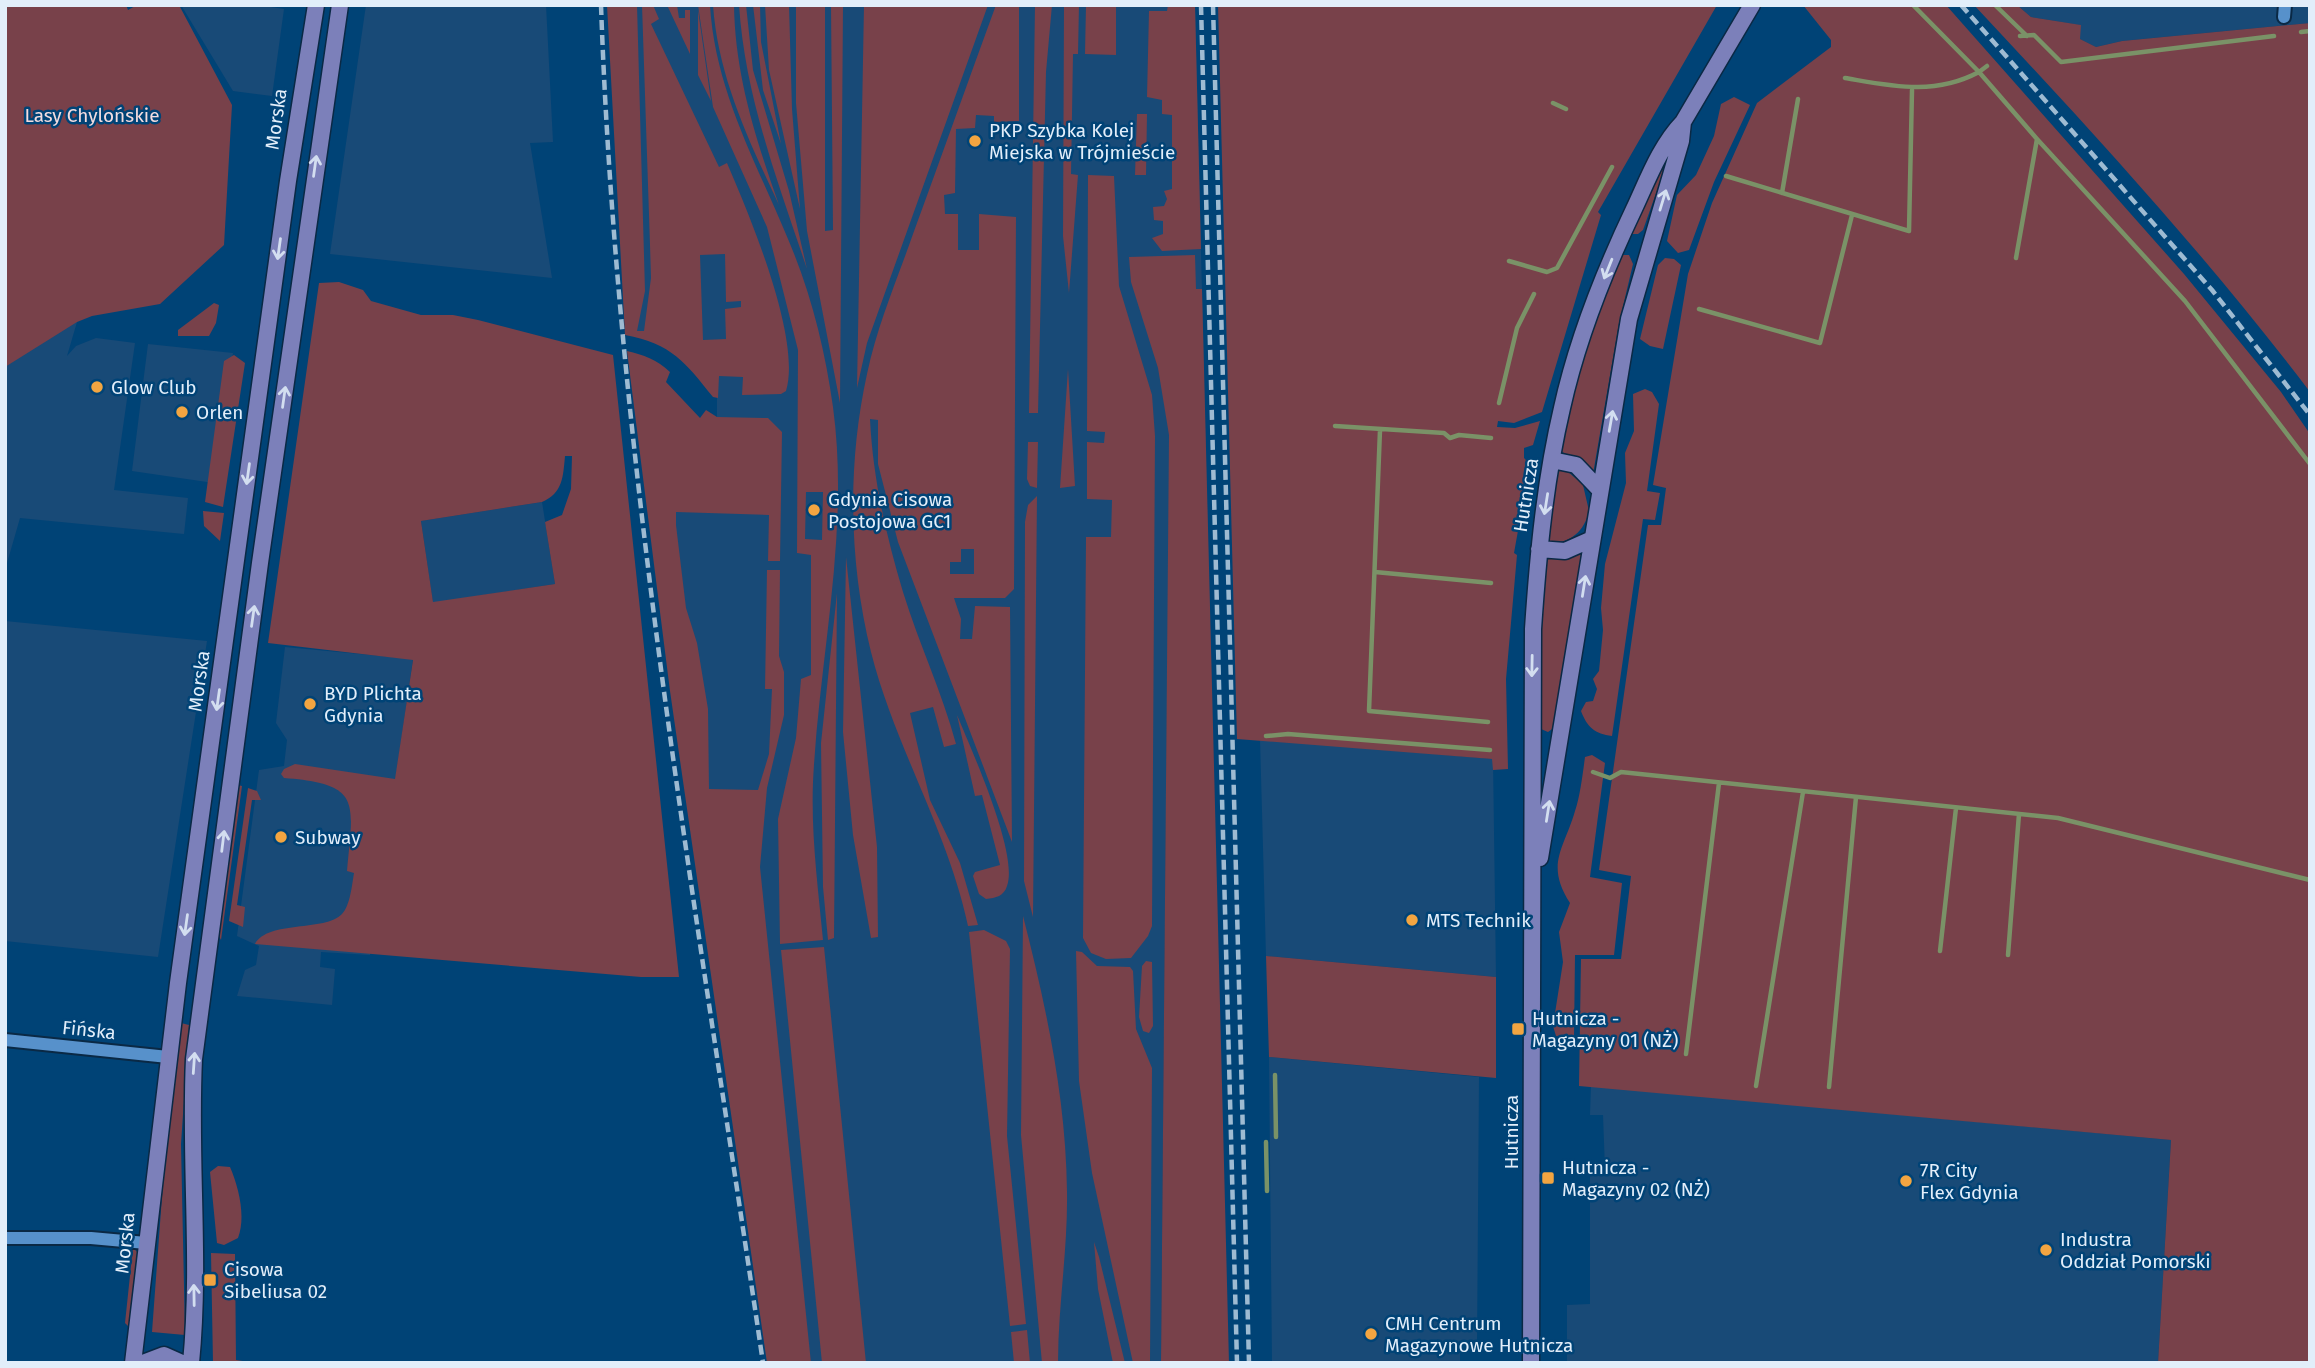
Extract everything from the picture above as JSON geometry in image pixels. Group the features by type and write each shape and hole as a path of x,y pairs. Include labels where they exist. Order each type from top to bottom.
{"main road":[{"name":"Morska","path":"133,1363 168,1057 288,181 316,5"},
{"path":"191,1363 194,1306 191,1132 194,1059 256,591 340,5"},
{"name":"Hutnicza","path":"1531,1363 1533,629 1539,549 1552,460 1569,381 1620,240 1667,138 1683,122 1752,5"},
{"name":"Hutnicza","path":"1533,902 1629,319 1646,253 1681,141 1683,122"},
{"path":"1620,240 1646,253"},
{"path":"1552,460 1576,466 1599,489"},
{"path":"1539,549 1565,551 1592,540"},
{"path":"1532,740 1559,741"},
{"path":"143,1363 164,1354 182,1363"}],"street":[{"name":"Fińska","path":"5,1041 168,1057"},
{"path":"5,1238 91,1238 146,1242"}],"shaded area":[{"path":"181,5 258,5 284,9 272,96 233,91"},
{"path":"366,5 546,5 553,142 530,143 552,278 330,254"},
{"name":"PKP Szybka Kolej Miejska w Trójmieście","path":"617,5 1195,5 1212,706 1167,708 1161,1361 1184,1363 778,1363 650,451 717,454 717,392 669,331 637,331"},
{"path":"2017,5 2310,5 2310,23 2122,41 2096,47 2080,39 2080,25 2031,17"},
{"path":"5,270 77,322 67,356 76,346 96,338 135,343 114,490 188,498 184,534 20,518 5,570"},
{"name":"Orlen","path":"148,344 233,353 214,483 132,471"},
{"path":"542,502 555,584 433,603 421,521"},
{"path":"5,621 207,641 158,957 5,941"},
{"path":"285,647 413,659 370,955 321,952 320,967 335,969 332,1005 237,996 245,970 256,965 259,946 237,936 259,770 284,766 287,740 276,723"},
{"path":"1260,739 1493,759 1496,977 1266,956"},
{"path":"1269,1057 1479,1077 1477,1347 1460,1348 1460,1363 1272,1363"},
{"name":"7R City Flex Gdynia","path":"1591,1086 2171,1140 2158,1363 1567,1363 1567,1305 1590,1304 1590,1169 1605,1169 1603,1115 1590,1115"}],"green space":[{"name":"Lasy Chylońskie","path":"5,5 126,5 128,10 137,5 179,5 232,105 224,245 160,304 92,316 77,322 5,367"},
{"path":"607,5 637,5 645,291 637,331 644,331 651,278 642,5 653,5 659,19 651,24 719,167 727,163 760,244 787,341 789,368 786,391 781,394 742,395 743,377 719,376 718,398 713,397 676,356 655,344 625,335","holes":["725,254 726,302 741,301 741,307 725,309 726,339 703,340 700,255"]},
{"path":"667,5 677,5 679,18 685,18 685,10 690,10 690,54"},
{"path":"698,5 710,5 713,36 728,96 804,280 826,364 833,407 838,501 836,548 813,782 814,841 823,940 780,944 778,819 796,738 801,679 811,675 811,555 797,553 798,350 767,227 713,107","holes":["806,492 823,492 822,540 805,539"]},
{"path":"713,5 734,5 738,57 748,107 779,205 746,133 728,83 716,32"},
{"path":"739,5 746,5 753,70 789,191 807,269 764,139 748,73"},
{"path":"753,5 760,5 761,42 781,144 763,90"},
{"path":"765,5 789,5 792,109 800,209 769,70"},
{"path":"796,5 825,5 825,231 833,230 831,5 843,5 840,403 807,231 796,103"},
{"path":"864,5 988,5 867,343 857,388"},
{"path":"996,5 1019,5 1019,121 994,122 994,116 976,115 975,128 956,129 955,193 944,195 945,214 958,214 958,250 979,250 979,214 1016,217 1014,589 1005,598 954,598 961,619 960,639 972,639 975,606 1010,607 1012,842 898,542 878,464 878,420 870,419 877,485 891,549 909,611 956,744 944,747 933,707 910,713 930,800 960,863 978,925 968,926 948,856 893,722 871,652 858,584 853,514 854,478 861,408 876,338","holes":["961,549 974,549 974,574 950,574 950,562 961,562"]},
{"path":"1035,5 1052,5 1046,72 1038,413 1029,413"},
{"path":"1064,5 1079,5 1078,54 1073,54 1071,174 1078,175 1069,293 1063,236"},
{"path":"1086,5 1116,5 1116,55 1085,54"},
{"path":"1168,5 1195,5 1201,249 1162,251 1152,238 1163,234 1163,221 1154,220 1153,207 1164,206 1167,199 1164,191 1172,189 1172,115 1162,114 1162,100 1147,97 1149,11 1167,11"},
{"path":"1218,5 1717,5 1598,212 1601,215 1542,412 1514,423 1498,421 1497,427 1515,428 1540,421 1533,445 1524,448 1524,458 1530,464 1514,553 1517,555 1506,679 1508,769 1493,770 1492,759 1237,739"},
{"path":"1803,5 1946,5 2184,274 2281,392 2310,434 2310,1363 2158,1363 2171,1140 1579,1086 1581,959 1621,959 1631,876 1599,870 1648,525 1661,525 1666,488 1653,485 1688,274 1712,203 1757,103 1831,47 1831,40"},
{"path":"1974,5 2017,5 2031,17 2081,25 2080,39 2096,47 2122,41 2310,23 2310,392 2189,243"},
{"path":"698,10 711,101 698,75"},
{"path":"1734,97 1750,105 1714,182 1689,250 1678,253 1667,241 1677,195 1696,175 1714,136 1721,104"},
{"path":"1137,114 1147,114 1146,175 1135,175"},
{"path":"1672,148 1643,230 1632,234 1631,225"},
{"path":"1088,175 1114,176 1119,286 1152,395 1155,436 1152,926 1148,936 1131,958 1106,959 1091,953 1083,938 1086,537 1111,537 1112,500 1087,499 1087,442 1104,443 1105,432 1087,431"},
{"path":"1195,255 1196,289 1202,289 1229,1363 1161,1362 1169,435 1158,368 1131,282 1129,257"},
{"path":"1629,255 1633,264 1619,323 1593,474 1575,458 1560,451 1593,329 1618,257"},
{"path":"1665,258 1674,259 1681,265 1663,349 1650,346 1640,339 1658,265"},
{"path":"339,282 363,290 371,301 421,315 453,315 478,320 613,355 679,977 641,977 255,944 272,932 323,923 334,919 345,910 354,873 347,871 351,813 347,801 340,792 328,785 284,778 281,774 284,769 295,764 395,779 413,660 268,643 319,283","holes":["565,456 572,456 571,489 562,515 545,522 555,584 433,602 421,521 542,502 558,489"]},
{"path":"214,303 219,305 216,323 209,336 178,336 178,330"},
{"path":"627,351 650,358 670,372 666,382 700,418 706,410 717,417 768,418 782,432 780,561 768,561 769,515 676,512 676,525 686,608 697,643 708,709 709,789 758,790 769,754 772,689 765,689 767,570 780,570 779,656 784,672 784,715 767,788 760,867 811,1363 767,1363 670,691"},
{"path":"234,355 245,363 223,507 205,502 224,361"},
{"path":"1068,369 1075,486 1060,488"},
{"path":"1645,389 1652,392 1659,404 1647,491 1660,493 1655,520 1643,519 1612,736 1592,729 1581,711 1586,702 1593,701 1597,689 1593,679 1599,671 1605,564 1626,483 1625,453 1634,431 1633,394"},
{"path":"1028,442 1038,442 1037,488 1030,486 1027,479"},
{"path":"1565,469 1583,485 1589,511 1584,525 1575,535 1563,541 1547,543 1557,472"},
{"path":"1037,496 1033,917 1024,881 1025,522 1028,505"},
{"path":"203,511 224,513 220,541 204,526"},
{"path":"1583,551 1555,727 1548,732 1541,729 1536,722 1545,559"},
{"path":"846,557 877,847 878,937 871,938 853,835 843,732"},
{"path":"837,593 834,938 828,940 823,887 821,743"},
{"path":"957,715 992,801 1006,851 1009,871 1007,886 1002,894 993,898 986,899 979,894 973,876 975,872 1000,865 982,795 975,796"},
{"path":"1592,755 1605,763 1590,877 1622,883 1614,955 1575,955 1574,1038 1556,1036 1553,1026 1563,962 1559,932 1570,903 1559,878 1558,867 1577,805 1585,757"},
{"path":"237,785 242,786 221,940 218,934"},
{"path":"248,788 257,791 261,800 252,800 237,905 245,907 243,927 229,921"},
{"path":"1023,916 1053,1052 1066,1156 1067,1213 1058,1363 1042,1363 1021,1135"},
{"path":"984,930 1006,941 1010,949 1007,1136 1026,1324 1010,1326 969,932"},
{"path":"824,947 866,1363 822,1363 781,950"},
{"path":"1076,951 1082,952 1097,966 1130,967 1133,971 1136,1029 1152,1068 1150,1363 1133,1363 1092,1173 1079,1081"},
{"path":"1266,956 1496,977 1496,1078 1269,1057"},
{"path":"1146,961 1152,962 1153,1026 1149,1033 1143,1031 1139,1017 1142,966"},
{"path":"181,1023 189,1025 181,1144 185,1335 152,1332 167,1129"},
{"path":"218,1166 230,1167 239,1193 241,1212 238,1238 224,1245 217,1243 210,1172"},
{"path":"1094,1242 1125,1363 1113,1363 1098,1289"},
{"path":"133,1247 137,1252 129,1327 125,1323"},
{"path":"211,1253 235,1254 236,1360 256,1363 213,1363"},
{"path":"1027,1330 1030,1363 1014,1363 1011,1332"}],"waterway":[{"path":"1913,5 1979,72 1987,66"},
{"path":"1995,5 2027,36"},
{"path":"2301,32 2310,31"},
{"path":"2020,36 2034,35 2061,62 2274,36"},
{"path":"1845,78 1896,86 1929,87 1979,72 2037,139 2016,258"},
{"path":"1726,176 1909,231 1912,90"},
{"path":"1782,193 1798,99"},
{"path":"1553,103 1566,109"},
{"path":"2037,139 2185,301 2310,464"},
{"path":"1509,261 1547,272 1557,268 1612,167"},
{"path":"1699,309 1820,343 1852,215"},
{"path":"1499,403 1517,328 1534,294"},
{"path":"1335,426 1444,433 1450,438 1459,435 1491,438"},
{"path":"1380,430 1369,711 1488,722"},
{"path":"1375,572 1491,583"},
{"path":"1266,736 1288,734 1490,750"},
{"path":"1593,772 1610,778 1621,772 2058,818 2310,880"},
{"path":"1686,1054 1719,783"},
{"path":"1756,1086 1803,792"},
{"path":"1829,1087 1856,797"},
{"path":"1940,951 1956,808"},
{"path":"2008,955 2019,814"},
{"path":"1275,1075 1276,1137"},
{"path":"1266,1142 1267,1191"}],"railway":[{"path":"601,5 610,176 642,516 687,855 763,1363"},
{"path":"1201,5 1237,1363"},
{"path":"1213,5 1249,1363"},
{"path":"1961,5 2212,290 2310,415"}],"place":[{"name":"PKP Szybka Kolej Miejska w Trójmieście","path":"975,141"},
{"name":"Glow Club","path":"97,387"},
{"name":"Orlen","path":"182,412"},
{"name":"Gdynia Cisowa Postojowa GC1","path":"814,510"},
{"name":"BYD Plichta Gdynia","path":"310,704"},
{"name":"Subway","path":"281,837"},
{"name":"MTS Technik","path":"1412,920"},
{"name":"Hutnicza - Magazyny 01 (NŻ)","path":"1518,1029"},
{"name":"Hutnicza - Magazyny 02 (NŻ)","path":"1548,1178"},
{"name":"7R City Flex Gdynia","path":"1906,1181"},
{"name":"Industra Oddział Pomorski","path":"2046,1250"},
{"name":"Cisowa Sibeliusa 02","path":"210,1280"},
{"name":"CMH Centrum Magazynowe Hutnicza","path":"1371,1334"}]}
